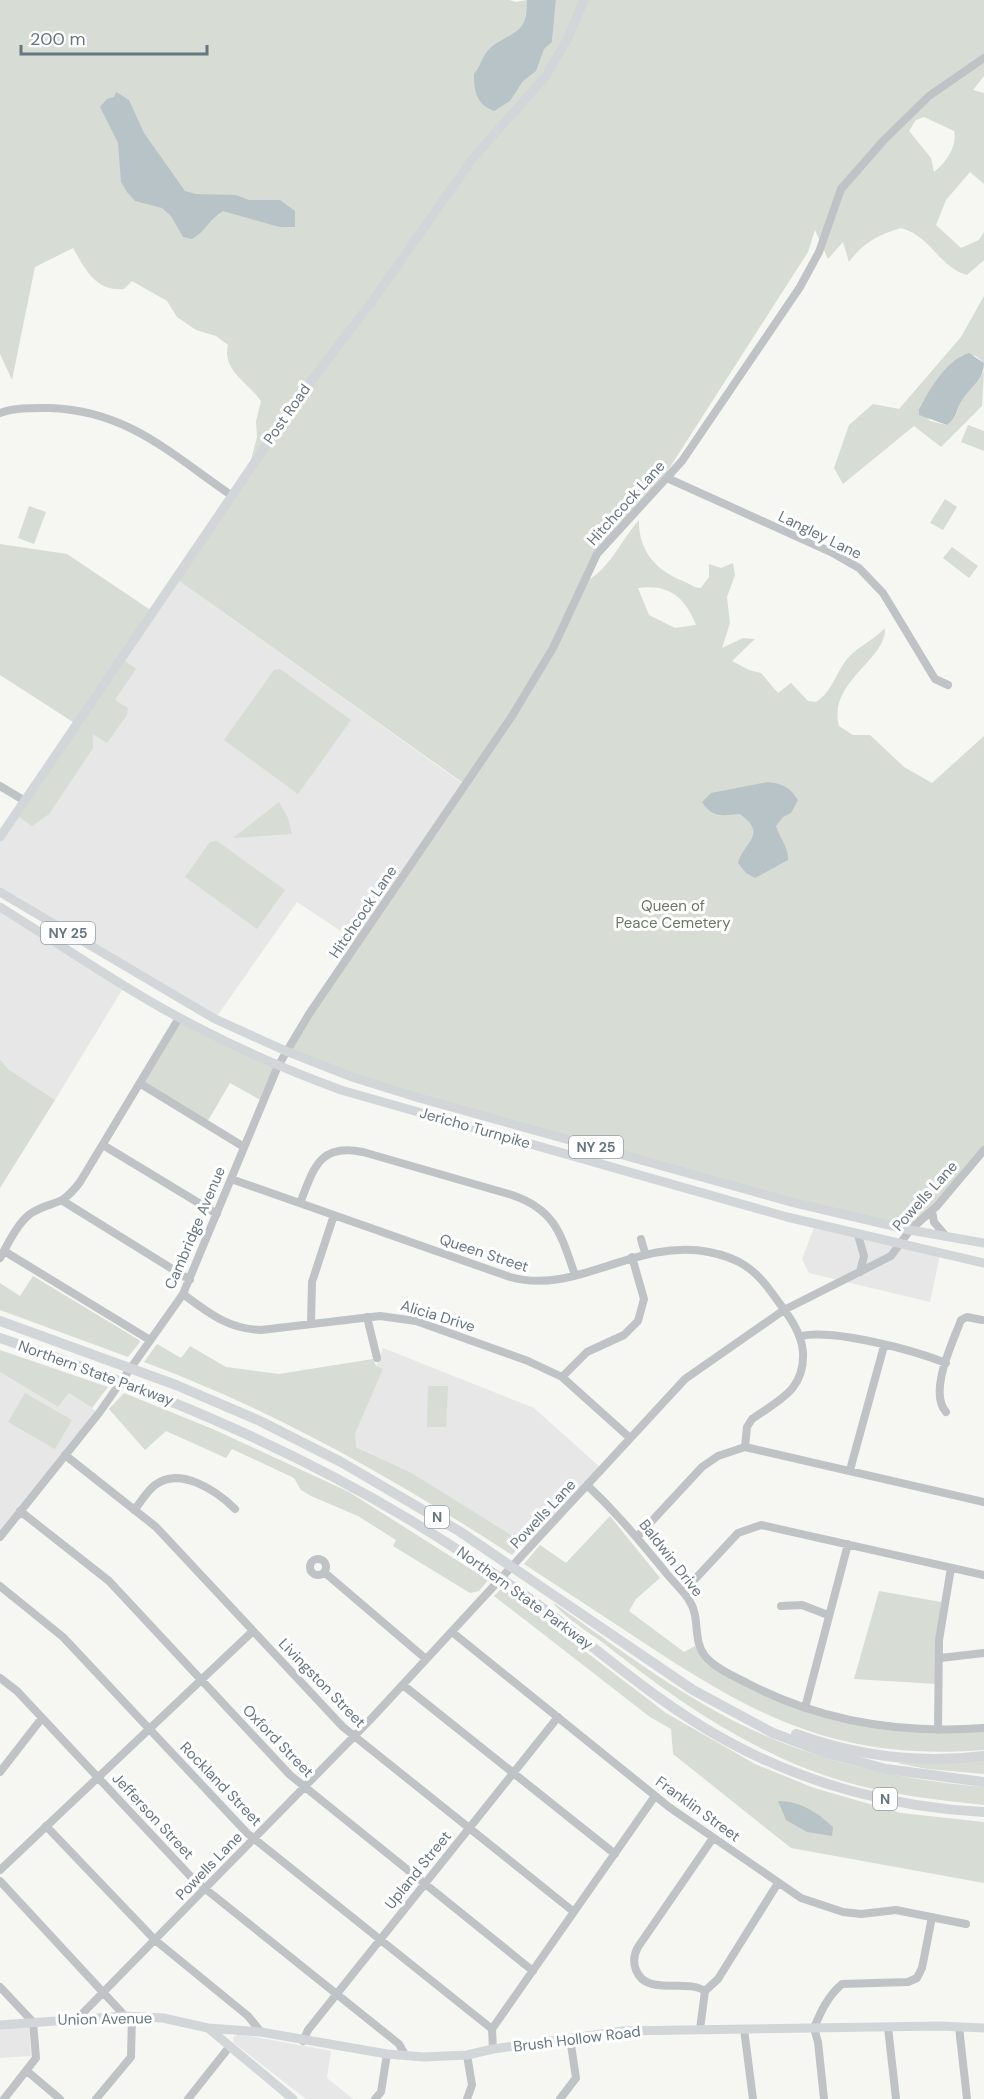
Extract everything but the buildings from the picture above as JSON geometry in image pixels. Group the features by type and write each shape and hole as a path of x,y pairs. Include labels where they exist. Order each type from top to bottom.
{"highway":[{"name":"Northern State Parkway","path":"0,1322 122,1364 260,1421 400,1495 496,1555 674,1678 773,1733 847,1759 925,1776 984,1782"},
{"name":"Northern State Parkway","path":"0,1338 130,1384 253,1436 393,1509 508,1583 688,1718 748,1752 789,1770 887,1799 932,1807 984,1812"},
{"path":"733,1712 813,1740 872,1755 931,1760 984,1756"},
{"path":"789,1770 819,1785 874,1801 923,1811 984,1817"}],"main road":[{"name":"Post Road","path":"0,837 297,400 380,290 467,165 545,77 567,40 584,0"},
{"name":"Jericho Turnpike","path":"0,892 282,1059 341,1090 858,1235 984,1263"},
{"name":"Jericho Turnpike","path":"0,907 180,1018 282,1059 791,1202 910,1230 984,1243"},
{"path":"127,987 135,973"},
{"name":"Union Avenue","path":"0,2025 128,2016 163,2019 208,2028"},
{"path":"208,2028 286,2097"},
{"name":"Brush Hollow Road","path":"208,2028 261,2032 303,2041 405,2055 467,2055 493,2049 622,2031 984,2028"}],"street":[{"name":"Hitchcock Lane","path":"282,1059 512,716 553,648 597,554 666,478 707,428 800,287 819,252 836,200 852,174 929,96 984,58"},
{"path":"0,413 33,408 74,409 113,419 136,430 231,495"},
{"name":"Langley Lane","path":"666,478 831,552 859,568 883,593 935,679 948,685"},
{"path":"0,786 25,801"},
{"path":"150,1340 2,1254 30,1214 63,1202 80,1182 180,1018"},
{"name":"Cambridge Avenue","path":"0,1537 99,1413 183,1294 282,1059"},
{"path":"141,1084 244,1147"},
{"path":"103,1145 217,1214"},
{"path":"300,1203 315,1166 324,1156 340,1149 363,1152 512,1195 535,1205 557,1228 575,1275"},
{"name":"Powells Lane","path":"78,2018 354,1736 685,1379 784,1310 891,1256 910,1230 932,1211 984,1150"},
{"name":"Queen Street","path":"231,1179 522,1281 550,1282 645,1253 677,1249 697,1250 741,1262 759,1274 801,1336"},
{"path":"63,1202 190,1280"},
{"path":"932,1211 934,1222 945,1235"},
{"path":"311,1323 312,1282 334,1215"},
{"path":"858,1235 864,1256 860,1272"},
{"path":"641,1239 645,1253"},
{"path":"562,1377 587,1352 624,1335 638,1321 644,1299 632,1257"},
{"name":"Alicia Drive","path":"183,1294 220,1321 236,1328 261,1330 367,1317 394,1316 416,1321 528,1360 562,1377 630,1438"},
{"path":"367,1317 377,1358"},
{"path":"946,1412 938,1396 946,1363 961,1320 967,1317 982,1320"},
{"path":"746,1447 747,1426 752,1419 785,1395 798,1381 804,1369 801,1336 816,1333 925,1355 946,1363"},
{"path":"850,1470 884,1346"},
{"path":"637,1537 702,1467 718,1456 746,1447 984,1502"},
{"name":"Livingston Street","path":"65,1455 156,1527 354,1736 574,1912"},
{"path":"134,1510 157,1483 181,1478 220,1496 235,1509"},
{"name":"Baldwin Drive","path":"587,1485 622,1517 683,1592 694,1609 698,1644 710,1661 762,1691 805,1708 872,1725 938,1730 984,1728"},
{"name":"Oxford Street","path":"20,1511 109,1581 304,1787 533,1971"},
{"path":"683,1592 728,1543 751,1527 772,1526 984,1575"},
{"path":"805,1708 848,1544"},
{"path":"938,1730 941,1617 951,1568"},
{"path":"324,1572 426,1659"},
{"name":"Rockland Street","path":"0,1586 63,1636 247,1833 492,2030"},
{"path":"781,1606 801,1605 828,1615"},
{"path":"0,1870 253,1631"},
{"name":"Franklin Street","path":"452,1632 655,1796 801,1898 843,1912 861,1914 896,1910 966,1924"},
{"path":"940,1658 984,1653"},
{"name":"Jefferson Street","path":"0,1678 42,1718 205,1889 399,2044 405,2055"},
{"path":"403,1684 615,1854"},
{"name":"Upland Street","path":"303,2041 308,2030 336,1994 558,1717"},
{"path":"0,1772 42,1718"},
{"path":"493,2049 492,2030 655,1796"},
{"path":"46,1826 155,1940 248,2016 261,2032"},
{"path":"705,1991 695,1985 649,1983 638,1973 634,1959 638,1947 713,1838"},
{"path":"0,1881 128,2016 133,2054 96,2099"},
{"path":"700,2029 705,1991 718,1979 778,1883"},
{"path":"824,2099 818,2042 814,2028 830,1996 842,1984 908,1982 917,1978 922,1968 932,1917"},
{"path":"0,1987 33,2022 36,2058 4,2099"},
{"path":"888,2027 896,2099"},
{"path":"959,2027 967,2099"},
{"path":"744,2029 753,2099"},
{"path":"560,2099 576,2078 570,2038"},
{"path":"188,2099 230,2046"},
{"path":"375,2099 383,2086 387,2054"},
{"path":"467,2055 472,2085 467,2099"},
{"path":"27,2071 60,2099"}],"shaded area":[{"path":"527,0 556,0 552,42 544,49 536,71 523,81 510,101 494,111 483,105 477,96 474,74 490,48 523,25"},
{"path":"116,92 129,100 144,133 185,191 196,194 236,195 249,200 280,200 295,211 295,227 279,227 223,211 192,239 183,237 171,216 162,208 135,201 121,182 118,143 100,107 107,99 114,97"},
{"path":"969,353 984,363 982,374 962,400 953,420 947,425 919,415 919,409 939,376 953,362"},
{"path":"175,578 466,786 359,943 297,902 215,1019 0,892 0,837"},
{"path":"768,782 786,787 798,800 791,813 783,817 776,826 787,851 788,860 755,878 746,873 738,863 752,838 753,828 740,814 714,814 702,802 711,793"},
{"path":"0,907 125,985 55,1100 8,1069 0,1059"},
{"path":"815,1225 940,1255 930,1302 809,1273 802,1259"},
{"path":"383,1348 534,1408 602,1469 529,1548 410,1472 351,1444 382,1370 376,1366"},
{"path":"0,1372 58,1407 69,1393 99,1413 0,1537"},
{"path":"778,1801 801,1805 814,1812 833,1827 832,1836 807,1832 786,1820"},
{"path":"29,2025 31,2056 0,2058 0,2028"},
{"path":"239,2034 331,2051 327,2078 353,2099 306,2099 234,2043 233,2037"}],"green space":[{"name":"Queen of Peace Cemetery","path":"0,0 509,0 516,2 527,0 525,21 552,42 556,0 984,0 984,76 973,90 984,93 984,184 970,172 946,200 936,225 961,248 979,240 984,232 984,260 967,275 949,266 920,237 901,228 872,240 849,262 843,242 828,259 815,230 808,252 670,467 613,536 584,582 608,563 639,520 639,531 645,550 657,565 673,577 701,588 709,577 709,564 721,568 733,563 735,575 727,597 730,623 722,648 743,638 755,639 732,661 749,670 761,673 778,693 791,683 808,701 816,702 830,688 847,659 885,628 883,640 877,651 841,697 838,710 839,726 853,735 870,735 904,767 932,783 984,736 984,1150 910,1230 419,1098 286,1051 466,785 175,578 248,471 257,437 256,421 261,401 232,369 227,354 228,345 216,336 196,330 177,317 167,301 132,281 124,289 114,289 99,283 87,271 73,248 35,267 12,380 0,354","holes":["924,117 954,131 954,143 950,154 934,172 931,158 909,131 916,120","638,588 659,588 674,594 687,607 696,625 675,628 649,615"]},
{"path":"984,296 984,363 976,356 962,355 940,376 919,408 930,421 947,425 955,417 963,397 984,371 982,406 941,447 914,426 843,484 834,468 849,425 873,404 899,409 961,337"},
{"path":"968,425 984,431 984,451 961,442"},
{"path":"945,499 957,507 943,530 930,523"},
{"path":"29,506 46,512 34,544 18,538"},
{"path":"0,544 67,554 152,611 121,658 136,669 115,700 128,708 127,715 107,743 93,734 93,748 49,814 32,826 15,814 76,724 0,675"},
{"path":"952,547 978,566 969,578 943,558"},
{"path":"280,669 351,720 298,794 224,740 274,670"},
{"path":"279,802 288,818 292,834 233,838"},
{"path":"217,841 285,890 257,929 185,877 210,842"},
{"path":"179,1018 278,1066 264,1102 230,1083 206,1124 141,1084"},
{"path":"0,1059 8,1069 55,1100 0,1188"},
{"path":"33,1276 140,1342 128,1357 0,1310 0,1283 20,1296"},
{"path":"157,1344 181,1358 190,1346 226,1367 279,1374 373,1359 376,1366 383,1369 355,1434 356,1447 410,1472 519,1540 525,1535 525,1540 512,1555 424,1500 333,1448 240,1402 144,1362"},
{"path":"0,1350 108,1387 92,1408 69,1393 58,1407 0,1372"},
{"path":"428,1386 448,1386 446,1427 427,1427"},
{"path":"25,1393 72,1420 55,1449 8,1422"},
{"path":"124,1393 215,1430 349,1492 488,1580 479,1591 470,1593 393,1546 396,1540 358,1516 311,1496 301,1490 294,1478 232,1449 226,1458 166,1431 145,1450 109,1409"},
{"path":"610,1516 660,1578 636,1599 629,1611 684,1652 695,1646 703,1658 720,1672 769,1698 798,1709 858,1725 889,1729 920,1732 984,1731 984,1750 929,1752 880,1748 835,1739 792,1725 710,1684 524,1564 540,1545 566,1563"},
{"path":"502,1588 666,1713 755,1764 814,1788 901,1813 984,1822 984,1883 791,1848 673,1754 671,1729 650,1717 494,1596"},
{"path":"879,1591 941,1602 936,1684 854,1679"},
{"path":"554,1603 669,1683 742,1725 800,1749 860,1767 921,1780 984,1787 984,1805 916,1797 849,1783 815,1772 750,1743 659,1685 575,1622"},
{"path":"984,1761 984,1774 927,1769 897,1763"}]}
